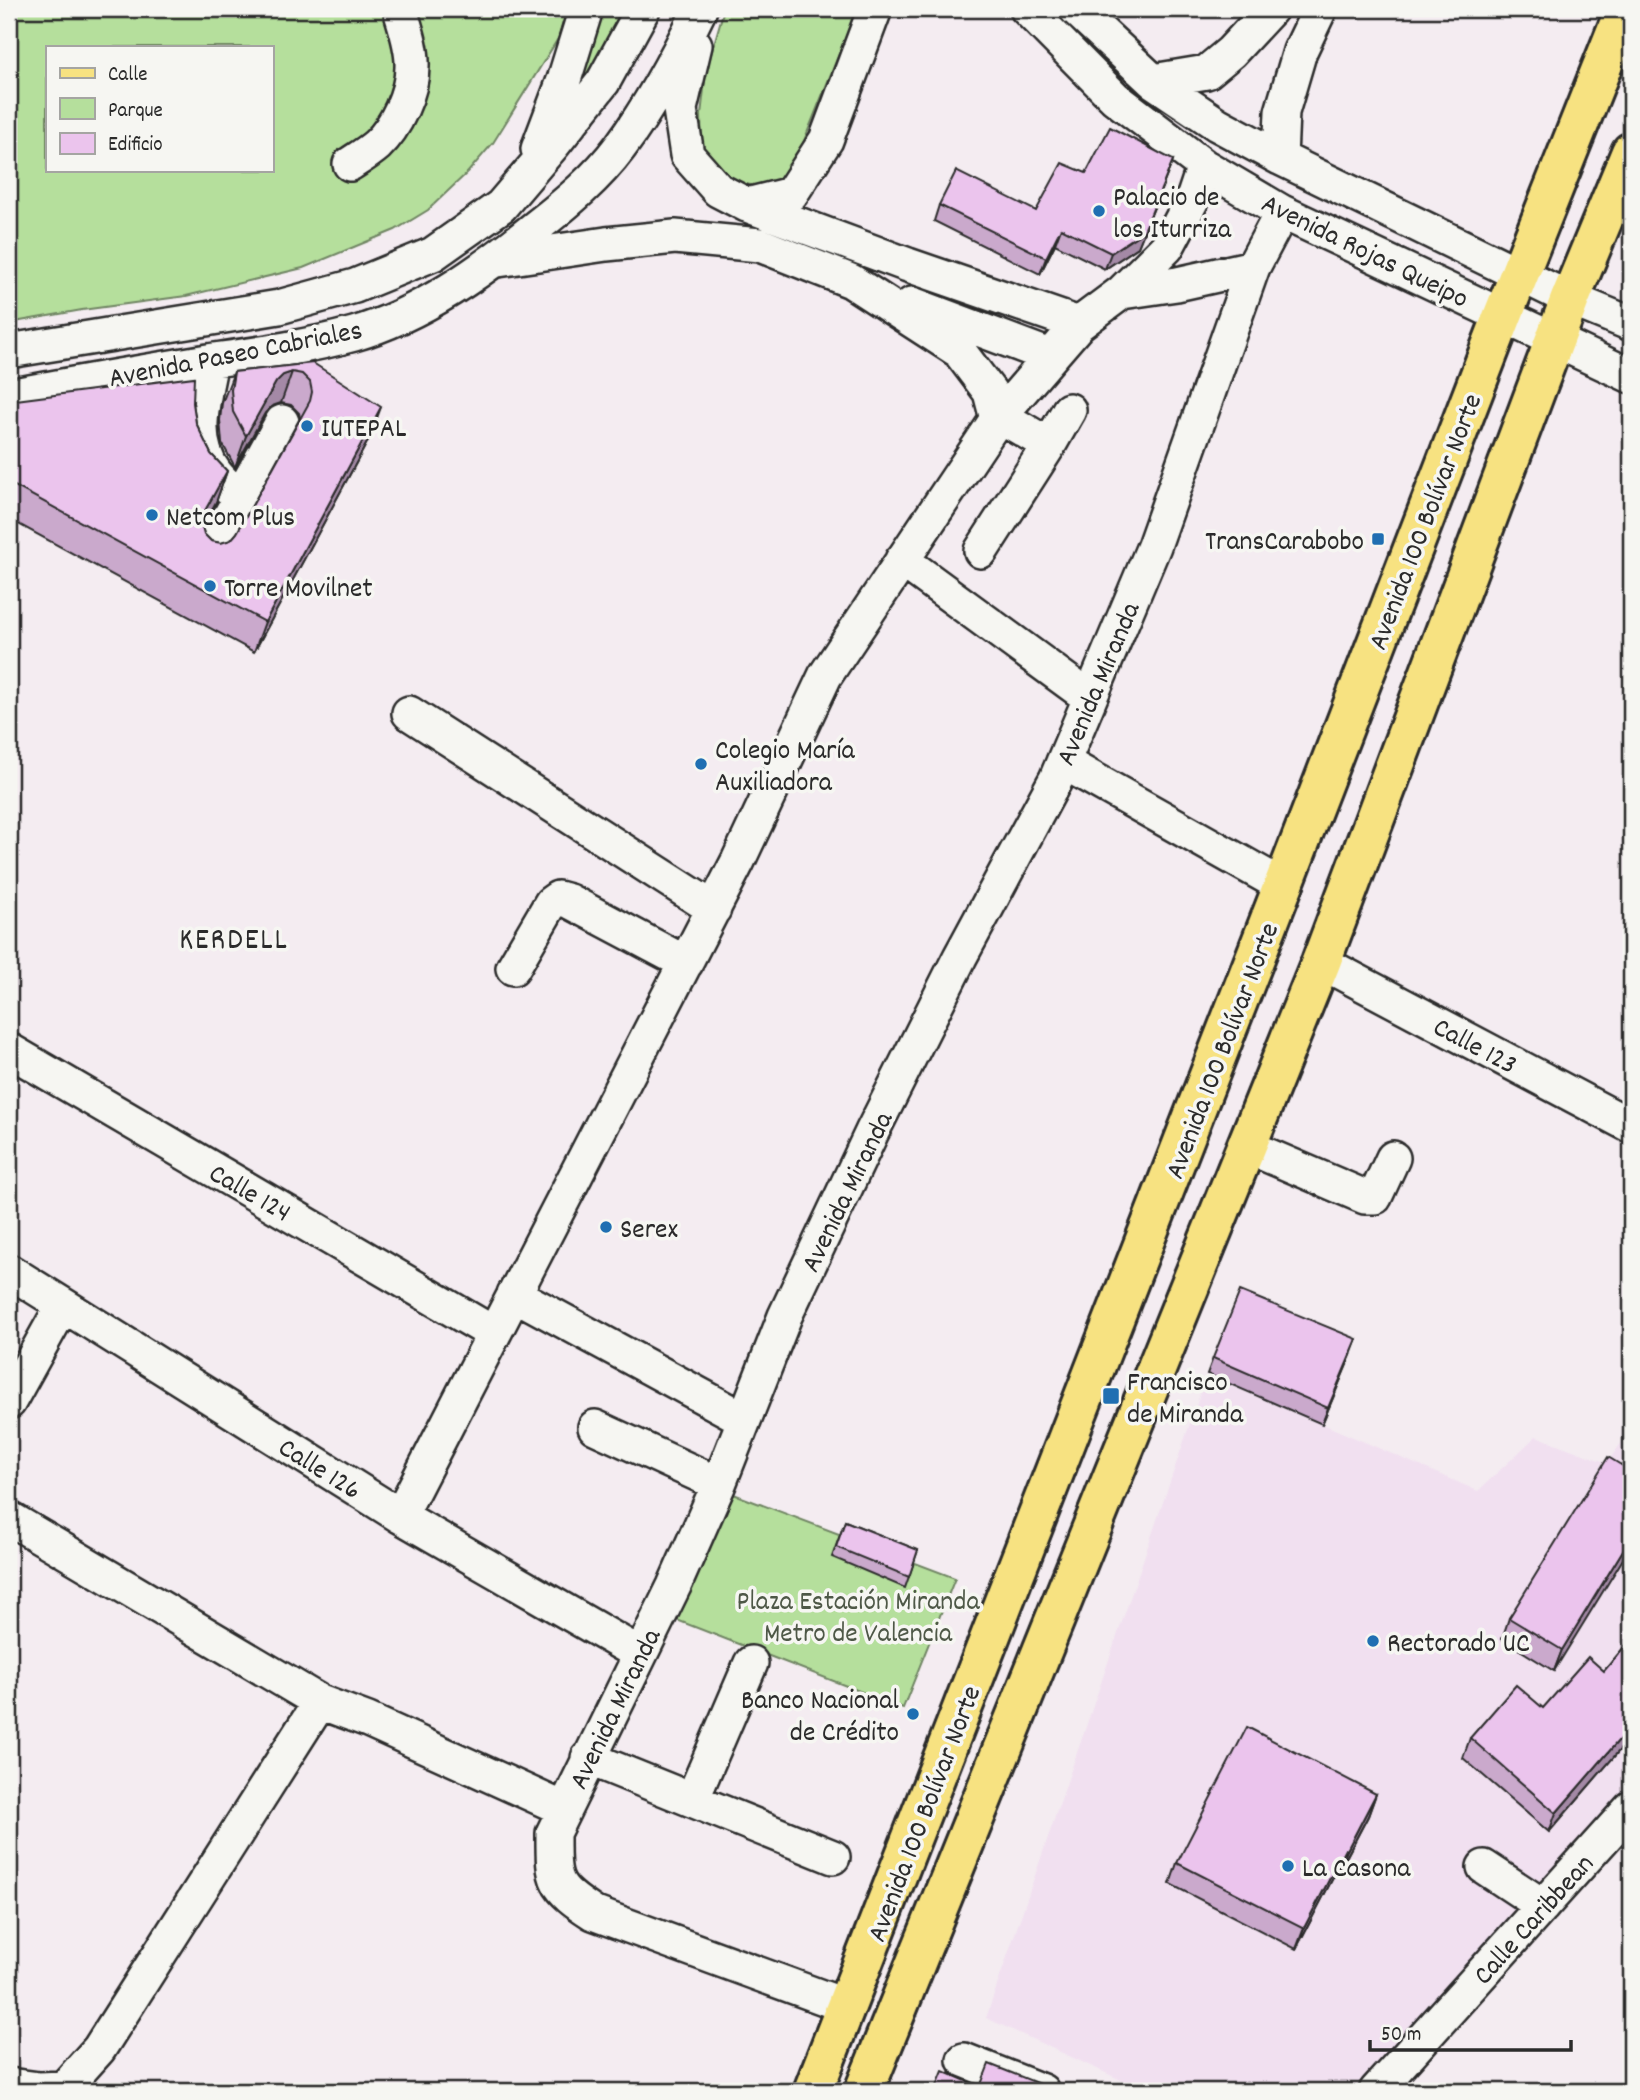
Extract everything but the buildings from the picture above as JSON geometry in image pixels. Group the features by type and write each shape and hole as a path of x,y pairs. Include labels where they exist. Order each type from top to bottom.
{"main road":[{"name":"Avenida 100 Bolívar Norte","path":"813,2091 1503,315 1625,9"},
{"name":"Avenida 100 Bolívar Norte","path":"864,2091 1321,962 1554,340 1631,152"}],"street":[{"path":"351,164 378,144 396,120 408,91 412,67 400,9"},
{"path":"529,172 564,80 586,9"},
{"name":"Avenida Paseo Cabriales","path":"9,351 279,307 355,286 433,254 501,206 603,82 643,9"},
{"path":"701,9 680,109 687,155 718,190 747,205 908,265 1079,324"},
{"name":"Avenida Paseo Cabriales","path":"9,396 355,334 412,310 463,283 496,260 581,191 620,148 683,46 701,9"},
{"path":"747,205 791,194 826,140 875,9"},
{"name":"Avenida Rojas Queipo","path":"1027,9 1115,98 1204,166 1282,212 1631,376"},
{"name":"Avenida Rojas Queipo","path":"1076,9 1153,81 1217,124 1280,158 1570,299 1631,324"},
{"path":"1153,81 1207,72 1231,52 1271,9"},
{"path":"1280,158 1282,112 1300,51 1320,9"},
{"path":"400,1516 714,909 825,676 999,417 1079,324 1122,292 1167,247 1194,196 1204,166"},
{"name":"Avenida Miranda","path":"846,2006 593,1913 566,1896 553,1873 552,1833 674,1586 719,1484 785,1316 872,1132 1063,762 1154,546 1253,267 1282,212"},
{"path":"496,260 675,237 760,245 1050,356"},
{"path":"1122,292 1177,284 1253,267"},
{"path":"851,281 959,351 990,392 999,417 1049,445"},
{"path":"211,361 199,431 204,453 216,474 240,498"},
{"path":"981,551 1069,410"},
{"path":"209,554 282,422"},
{"path":"902,561 1090,698"},
{"path":"409,713 714,909"},
{"path":"1063,762 1283,887"},
{"path":"513,968 551,904 558,898 569,901 686,963"},
{"name":"Calle 123","path":"1321,962 1631,1126"},
{"name":"Calle 124","path":"9,1050 493,1333"},
{"path":"1246,1146 1365,1198 1375,1197 1393,1158"},
{"name":"Calle 126","path":"9,1271 400,1516 640,1654"},
{"path":"514,1294 744,1419"},
{"path":"9,1402 63,1305"},
{"path":"595,1427 719,1484"},
{"path":"9,1518 320,1702 368,1720 564,1809"},
{"path":"692,1800 751,1663"},
{"path":"9,2085 38,2089 64,2088 99,2049 320,1702"},
{"path":"588,1758 833,1857"},
{"name":"Calle Caribbean","path":"1376,2091 1631,1808"},
{"path":"1484,1867 1543,1906"},
{"path":"964,2060 1042,2091"}],"shaded area":[{"name":"Rectorado UC","path":"1207,1374 1478,1491 1536,1436 1607,1463 1631,1429 1631,1791 1357,2091 1145,2091 986,2018"}],"green space":[{"path":"9,9 567,9 559,37 493,143 468,172 428,210 395,230 303,268 186,296 9,323"},
{"path":"595,9 622,9 595,64 581,84"},
{"path":"724,9 857,9 799,153 782,177 766,188 746,184 731,177 702,153 701,115 706,72"},
{"name":"Plaza Estación Miranda Metro de Valencia","path":"723,1490 955,1578 903,1708 669,1617"}],"place":[{"name":"Palacio de los Iturriza","path":"1099,211"},
{"name":"IUTEPAL","path":"307,426"},
{"name":"Netcom Plus","path":"152,515"},
{"name":"TransCarabobo","path":"1378,539"},
{"name":"Torre Movilnet","path":"210,586"},
{"name":"Colegio María Auxiliadora","path":"701,764"},
{"name":"Serex","path":"606,1227"},
{"name":"Francisco de Miranda","path":"1111,1396"},
{"name":"Rectorado UC","path":"1373,1641"},
{"name":"Banco Nacional de Crédito","path":"913,1714"},
{"name":"La Casona","path":"1288,1866"}],"district":[{"name":"KERDELL","path":"234,938"}]}
